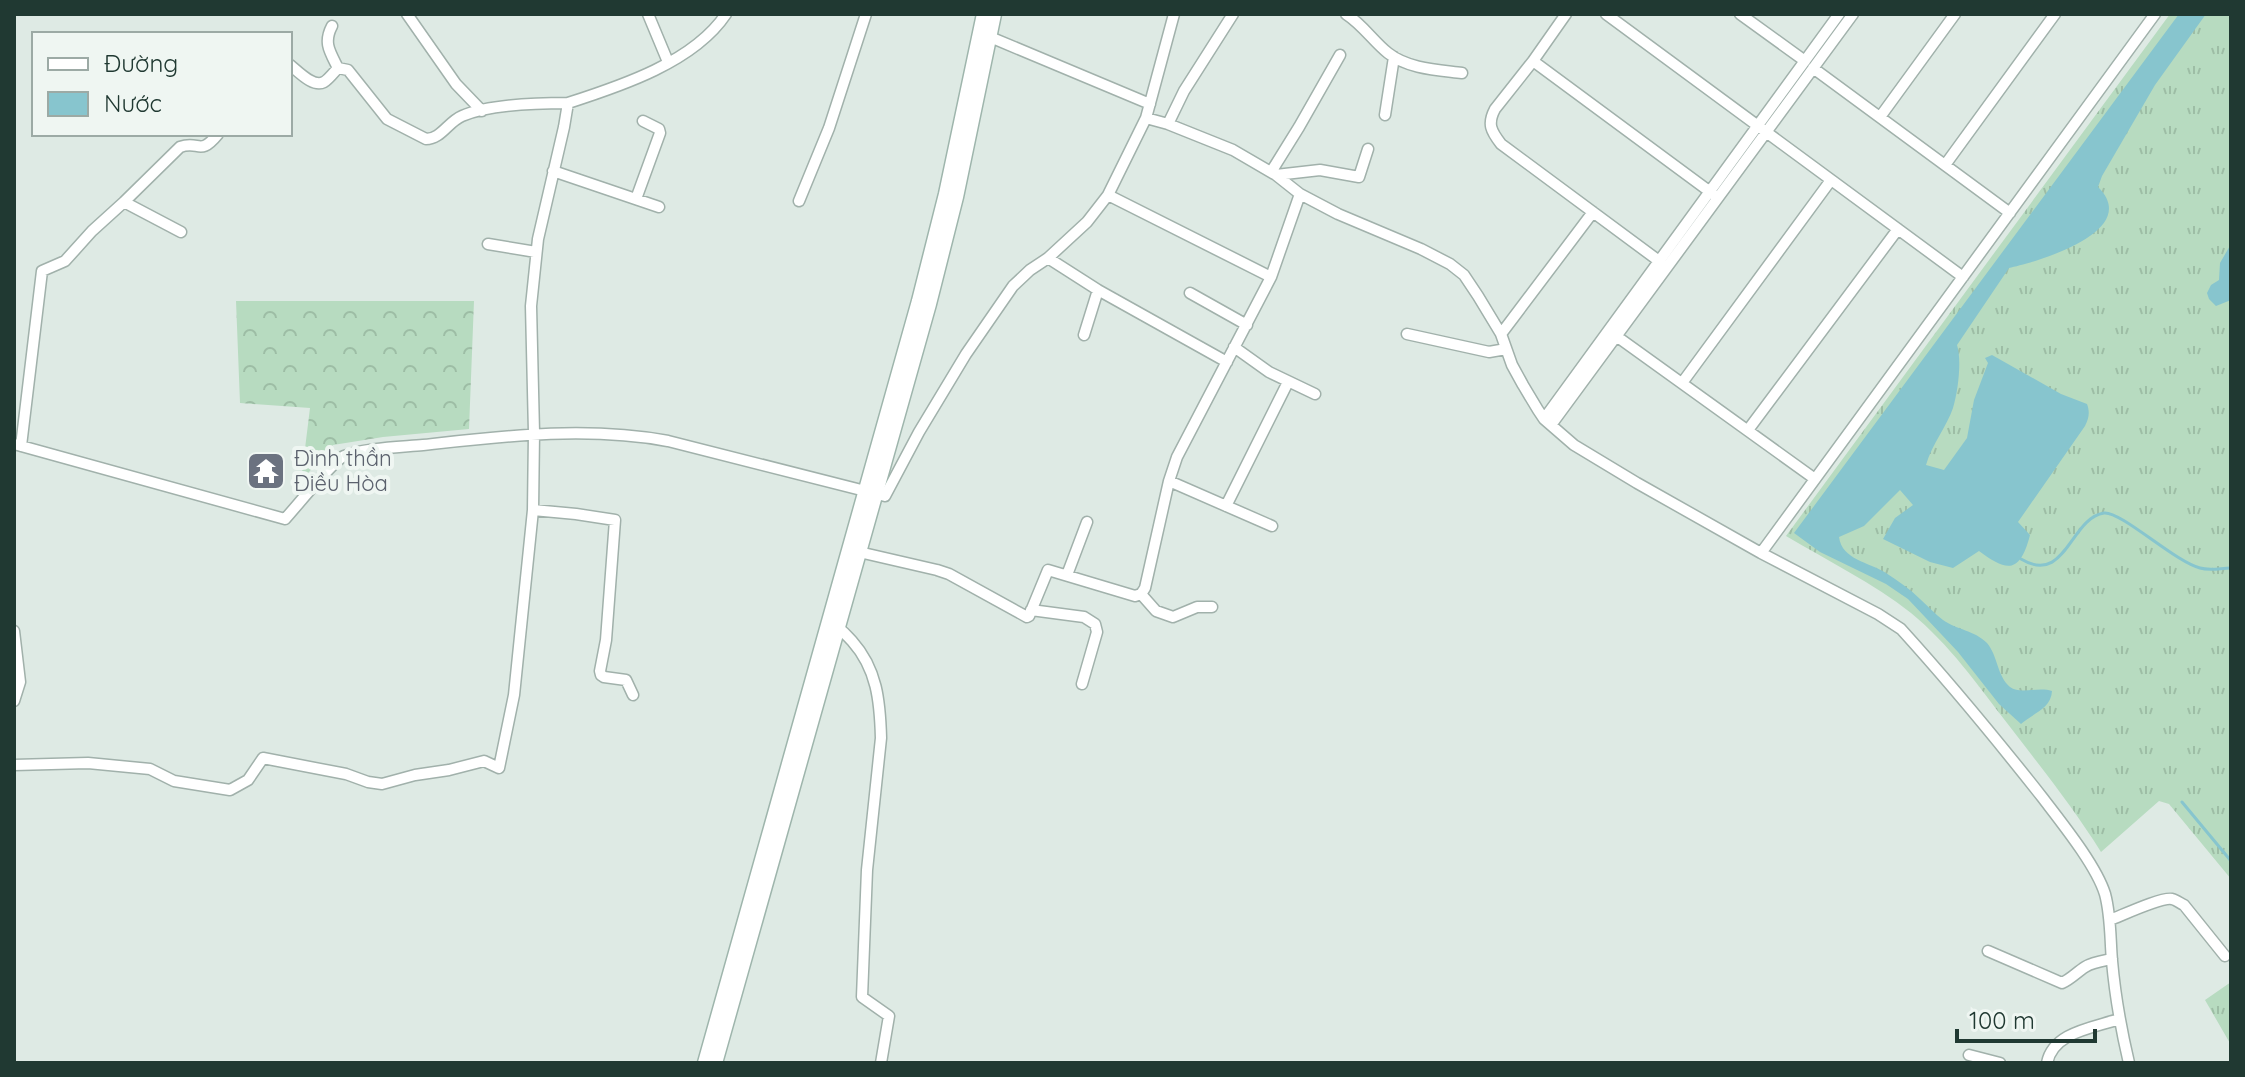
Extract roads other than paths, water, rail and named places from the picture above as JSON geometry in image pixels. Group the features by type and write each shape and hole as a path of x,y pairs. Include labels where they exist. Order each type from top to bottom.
{"main road":[{"path":"870,493 933,248 984,14"},
{"path":"715,1063 853,553 943,250 994,14"},
{"path":"705,1063 833,625"}],"street":[{"path":"407,14 456,84 482,111"},
{"path":"648,14 668,62"},
{"path":"338,68 348,70 387,119 426,139 432,139 459,117 541,103 568,103 609,89 668,62 703,39 726,14"},
{"path":"799,201 829,128 866,14"},
{"path":"216,136 202,148 180,147 62,264 48,266 42,271 18,445 285,519 344,456 534,433 635,435 885,496 966,354 1013,286 1087,222 1108,195 1146,118 1174,14"},
{"path":"1168,124 1191,79 1233,14"},
{"path":"1346,14 1394,57 1426,68 1462,73"},
{"path":"1566,14 1495,109 1490,125 1492,133 1501,144 1659,261"},
{"path":"1606,14 1963,277"},
{"path":"1740,14 2010,213"},
{"path":"1548,422 1809,64 1839,14"},
{"path":"1809,64 1853,14"},
{"path":"1880,117 1955,14"},
{"path":"1945,165 2055,14"},
{"path":"1761,553 2155,14"},
{"path":"332,26 327,43 338,68"},
{"path":"990,37 1150,104"},
{"path":"1273,173 1340,55"},
{"path":"1385,115 1394,57"},
{"path":"1533,61 1714,195"},
{"path":"292,67 319,84 338,68"},
{"path":"14,765 88,763 150,769 174,781 230,790 248,780 263,758 382,784 484,761 499,768 514,695 533,510 531,306 536,252 568,103"},
{"path":"1146,118 1233,150 1273,173 1300,194 1338,214 1450,264 1464,275 1501,334 1523,385 1548,422 1574,445 1761,553 1901,629 2012,759 2064,825 2098,877 2105,893 2110,920 2119,1019 2129,1063"},
{"path":"636,199 660,133 656,127 643,121"},
{"path":"1273,173 1320,170 1359,177 1368,149"},
{"path":"553,171 659,207"},
{"path":"1682,383 1831,180"},
{"path":"853,553 949,574 1027,617 1048,570 1135,596 1141,594 1145,588 1169,481 1183,444 1271,277 1300,194"},
{"path":"1108,195 1271,277"},
{"path":"1613,333 1659,261 1714,195"},
{"path":"124,202 181,232"},
{"path":"1501,334 1593,212"},
{"path":"1748,430 1898,229"},
{"path":"488,244 536,252"},
{"path":"1048,258 1098,290 1227,362"},
{"path":"1084,335 1098,290"},
{"path":"1190,293 1247,325"},
{"path":"1613,333 1815,479"},
{"path":"1407,334 1489,352 1506,349"},
{"path":"1234,347 1269,372 1315,394"},
{"path":"1226,506 1288,382"},
{"path":"1169,481 1272,526"},
{"path":"533,510 615,520 606,640 600,671 604,677 626,680 633,695"},
{"path":"1067,575 1087,522"},
{"path":"1141,594 1156,611 1173,617 1197,607 1212,607"},
{"path":"1031,610 1084,617 1095,624 1097,632 1082,684"},
{"path":"833,625 865,657 871,668 881,723 867,870 862,997 889,1016 881,1063"},
{"path":"14,631 20,682 14,701"},
{"path":"2110,920 2175,899 2184,905 2225,956"},
{"path":"1988,951 2062,983 2085,967 2112,959"},
{"path":"2047,1063 2053,1047 2062,1038 2119,1019"},
{"path":"1969,1055 2000,1063"}],"water":[{"path":"2179,14 2206,14 2155,85 2102,176 2098,187 2108,203 2107,217 2097,230 2081,242 2041,259 2009,268 1957,345 1959,367 1955,401 1926,465 1944,470 1967,438 1974,400 1988,363 1985,358 1992,355 2088,407 2085,426 2018,522 2030,535 2022,557 2011,566 1997,563 1979,551 1953,568 1930,562 1883,539 1895,518 1913,505 1900,490 1864,526 1839,537 1841,545 1851,556 1886,573 1943,620 1977,635 1987,643 2002,677 2010,687 2052,691 2045,706 2021,724 1999,704 1958,652 1908,599 1886,584 1820,552 1794,533"},
{"path":"2231,244 2231,300 2216,306 2207,293 2211,285 2219,280 2220,263"}],"waterway":[{"path":"2021,559 2036,565 2048,564 2058,558 2083,526 2104,513 2123,520 2189,564 2208,569 2231,568"},
{"path":"2182,802 2231,861"},
{"path":"2231,1001 2231,1015"}],"place":[{"name":"Đình thần Điều Hòa","path":"266,471"}]}
